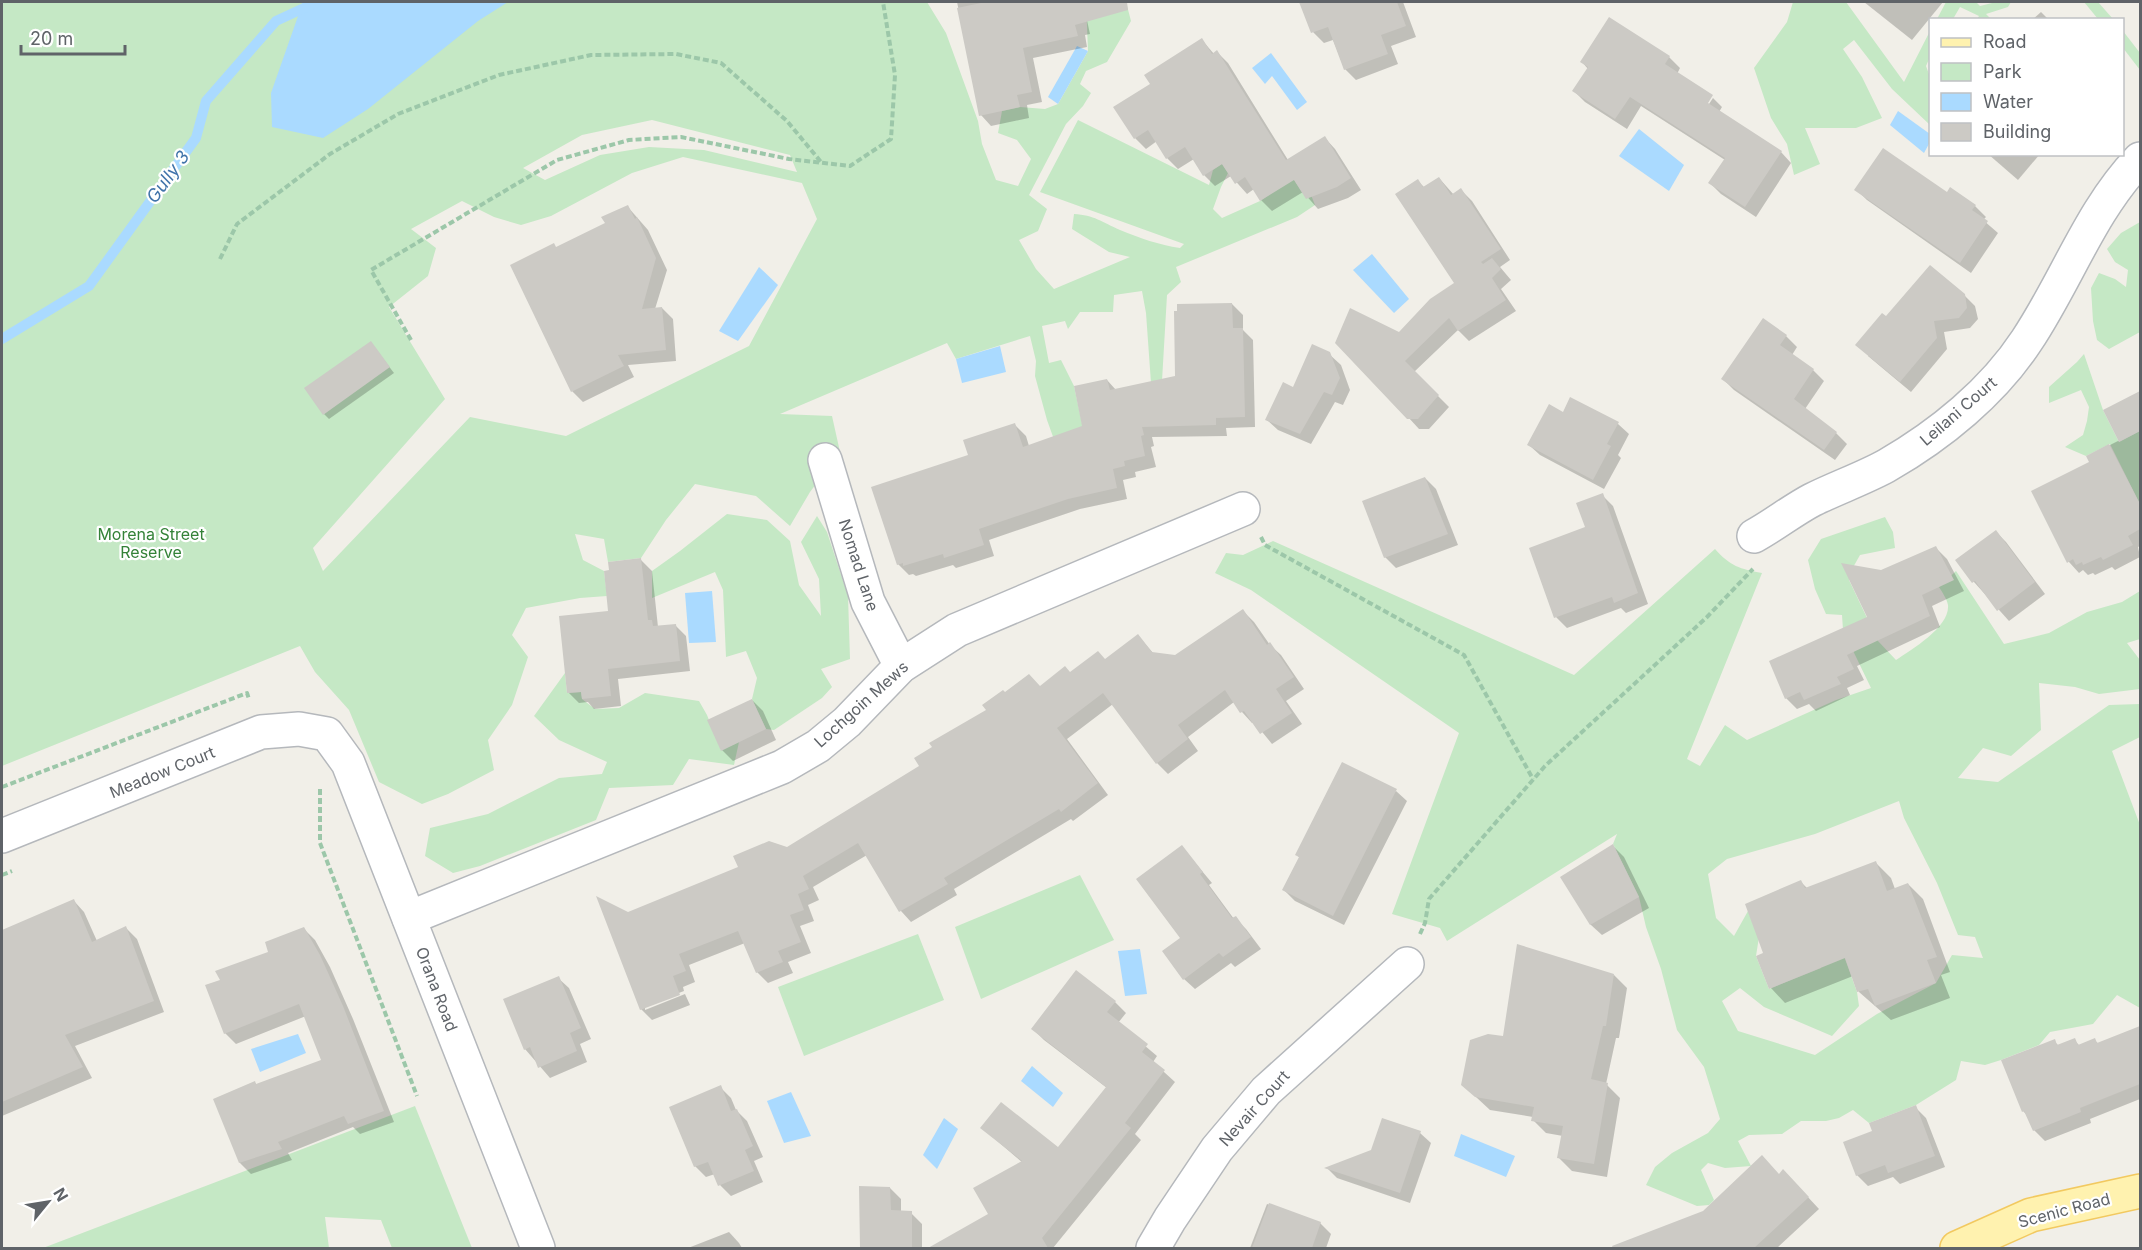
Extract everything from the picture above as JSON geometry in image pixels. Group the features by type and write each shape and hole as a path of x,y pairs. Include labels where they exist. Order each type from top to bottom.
{"main road":[{"name":"Scenic Road","path":"1957,1248 2031,1215 2140,1191"}],"street":[{"name":"Leilani Court","path":"1754,536 1810,501 1856,481 1909,452 1969,406 1999,376 2026,342 2052,302 2095,219 2113,191 2140,159"},
{"name":"Nomad Lane","path":"825,460 868,602 902,666"},
{"name":"Lochgoin Mews","path":"409,918 782,767 818,746 847,722 902,666 957,630 1243,509"},
{"name":"Meadow Court","path":"2,836 261,732 299,729 327,734"},
{"name":"Orana Road","path":"327,734 348,763 538,1248"},
{"name":"Nevair Court","path":"1153,1248 1217,1149 1266,1091 1407,964"}],"path":[{"path":"411,340 371,270 557,160 629,140 681,137 789,159 850,166 891,138 895,75 883,2"},
{"path":"220,259 237,224 330,154 398,114 499,75 591,55 676,54 721,63 787,121 821,163"},
{"path":"1243,509 1265,545 1464,655 1533,779"},
{"path":"1407,964 1425,923 1429,899 1545,766 1707,617 1752,571 1754,536"},
{"path":"2,787 247,693"},
{"path":"320,786 320,843 417,1096"}],"green space":[{"name":"Morena Street Reserve","path":"2,2 927,2 946,33 978,121 982,144 996,180 1018,186 1031,159 1017,140 998,133 1002,111 1020,107 1045,109 1058,104 1088,51 1086,2 1126,2 1131,21 1107,62 1086,71 1080,84 1091,93 1083,106 1066,124 1029,195 1047,209 1038,231 1019,240 1036,269 1054,289 1130,257 1109,252 1072,229 1074,214 1093,217 1120,230 1157,243 1180,248 1184,244 1040,192 1078,120 1209,185 1213,170 1222,164 1228,173 1213,209 1222,218 1260,201 1293,178 1306,198 1311,195 1315,205 1297,217 1176,267 1181,282 1167,295 1162,381 1152,397 1146,313 1142,291 1114,295 1113,312 1080,312 1068,329 1065,321 1042,326 1049,363 1061,360 1074,386 1085,437 1056,445 1035,376 1036,361 1030,336 956,359 947,343 780,414 832,416 840,452 810,492 790,526 756,496 695,484 666,520 641,558 608,562 604,539 575,534 583,560 604,571 607,596 580,598 526,608 512,635 528,657 512,705 488,740 494,770 448,794 422,804 379,782 349,710 315,672 300,646 2,766","holes":["652,120 790,155 797,172 704,150 649,147 600,155 545,180 523,168 582,135","683,157 802,183 817,219 749,346 566,436 470,417 323,571 313,548 445,399 389,307 428,276 436,248 411,229 462,201 494,217 521,225 551,216 632,173"]},
{"path":"1793,2 1846,2 1904,82 1929,33 1929,59 1926,66 1929,74 1929,124 1892,89 1854,40 1843,49 1862,77 1882,118 1856,128 1805,128 1820,164 1794,175 1787,144 1771,118 1754,68 1787,22"},
{"path":"1946,2 1976,2 1980,6 1996,2 2011,2 2008,7 1986,14 1990,18 1978,18 1979,16 1960,7 1954,18 1938,18"},
{"path":"2084,2 2098,2 2112,18 2097,18"},
{"path":"2124,32 2140,53 2140,70 2124,49"},
{"path":"2140,222 2140,332 2109,349 2097,340 2091,288 2099,273 2115,279 2126,287 2128,270 2115,262 2107,249 2121,233"},
{"path":"2084,354 2103,410 2119,442 2140,431 2140,504 2110,444 2086,456 2065,447 2083,435 2089,407 2081,390 2049,403 2049,387"},
{"path":"727,514 767,520 790,541 799,585 821,616 819,579 801,542 817,516 827,532 848,596 850,659 821,669 832,687 822,698 774,730 766,729 752,699 757,678 746,651 726,657 723,590 715,572 652,598 652,571"},
{"path":"1885,517 1893,532 1895,548 1860,555 1849,580 1878,641 1896,660 1929,637 1943,621 1948,605 1939,587 1956,571 2004,644 2049,633 2087,612 2122,602 2140,591 2140,639 2127,643 2140,660 2140,689 2099,694 2075,687 2039,683 2041,730 2011,756 1983,748 1958,778 1998,782 2109,705 2140,704 2140,737 2112,751 2140,825 2140,1008 2117,995 2093,1024 2050,1032 2039,1045 1985,1065 1961,1061 1956,1080 1916,1105 1869,1123 1853,1110 1839,1118 1826,1121 1801,1121 1782,1134 1749,1135 1738,1141 1751,1166 1725,1168 1708,1163 1701,1170 1714,1200 1709,1205 1697,1206 1646,1185 1655,1167 1672,1153 1708,1133 1720,1119 1704,1067 1677,1030 1639,897 1613,844 1617,834 1447,941 1440,928 1392,914 1459,733 1251,590 1215,573 1226,553 1243,555 1273,541 1574,675 1715,549 1736,566 1762,573 1687,759 1700,766 1725,725 1747,740 1836,700 1871,688 1843,630 1842,615 1826,614 1815,589 1808,560 1821,539","holes":["1899,801 1904,818 1937,883 1958,935 1975,937 1983,958 1952,955 1936,983 1877,1014 1815,1055 1738,1031 1722,1001 1740,988 1764,1007 1832,1036 1859,1006 1857,992 1840,945 1808,935 1821,968 1769,989 1756,956 1759,937 1748,911 1734,936 1716,918 1708,874 1727,859 1815,834"]},
{"path":"565,673 567,693 581,692 582,699 595,709 619,708 645,693 699,701 721,750 739,742 734,765 689,759 673,785 609,788 596,820 480,866 453,873 425,856 430,828 488,814 559,778 602,774 607,762 559,740 534,716"},
{"path":"1080,875 1114,940 981,999 955,927"},
{"path":"918,934 944,1000 804,1056 778,987"},
{"path":"415,1106 472,1248 392,1248 381,1220 325,1217 329,1248 43,1248"}],"water":[{"path":"303,2 508,2 478,21 368,109 323,138 272,127 271,93"},
{"path":"1077,46 1088,51 1058,104 1048,97"},
{"path":"1271,53 1307,102 1297,110 1272,76 1265,84 1252,68"},
{"path":"1898,111 1929,133 1929,144 1924,153 1890,125"},
{"path":"1639,129 1684,165 1669,191 1619,156"},
{"path":"1372,254 1409,299 1394,313 1353,270"},
{"path":"759,267 778,285 738,341 719,331"},
{"path":"1000,346 1006,372 962,383 956,359"},
{"path":"712,591 716,642 689,643 685,593"},
{"path":"1140,949 1147,994 1125,996 1118,951"},
{"path":"298,1034 306,1053 260,1072 251,1049"},
{"path":"1032,1066 1063,1093 1053,1107 1021,1081"},
{"path":"791,1092 811,1136 784,1143 767,1101"},
{"path":"944,1118 958,1129 937,1169 923,1155"},
{"path":"1461,1134 1515,1156 1506,1177 1454,1156"}],"building":[{"path":"986,2 1127,2 1128,10 1075,25 1078,36 1023,48 1032,92 1017,95 1020,107 979,116 957,8"},
{"path":"1299,2 1397,2 1406,26 1381,35 1388,54 1344,70 1328,27 1311,33"},
{"path":"1609,17 1670,56 1665,64 1713,95 1708,103 1782,151 1745,207 1708,183 1725,158 1630,97 1615,119 1572,91 1588,67 1580,62"},
{"path":"1202,38 1212,54 1217,50 1286,160 1325,136 1351,178 1337,187 1306,199 1294,180 1260,201 1245,177 1235,184 1222,164 1203,176 1185,147 1166,159 1148,130 1134,139 1113,107 1150,84 1144,75"},
{"path":"1883,148 1947,192 1950,187 1976,205 1972,210 1988,221 1960,263 1854,190"},
{"path":"1439,177 1451,195 1461,188 1501,249 1481,262 1483,264 1492,258 1501,269 1492,278 1506,300 1458,331 1449,318 1405,361 1439,395 1418,419 1407,419 1335,343 1350,308 1399,332 1430,299 1454,283 1395,194 1418,179 1423,187"},
{"path":"628,205 635,219 637,217 656,258 642,309 662,307 666,350 618,355 624,366 571,392 510,265 554,243 556,247 605,223 601,217"},
{"path":"1930,265 1965,294 1967,308 1959,318 1934,321 1937,338 1900,382 1855,345 1882,313 1886,316"},
{"path":"1232,303 1233,328 1243,328 1245,417 1216,418 1216,425 1142,427 1144,435 1141,436 1145,456 1124,461 1125,466 1113,469 1117,488 1068,499 979,529 984,545 944,558 943,554 903,566 903,563 897,565 871,487 968,455 963,440 1015,423 1023,447 1082,426 1074,386 1107,379 1110,390 1175,376 1174,311 1177,311 1177,304"},
{"path":"1763,318 1787,335 1780,345 1814,369 1794,399 1837,432 1824,450 1721,379"},
{"path":"371,341 390,367 323,415 304,388"},
{"path":"1312,344 1330,352 1340,378 1332,395 1324,392 1300,434 1265,420 1283,382 1293,387"},
{"path":"2140,391 2140,431 2119,442 2103,410"},
{"path":"1570,397 1619,422 1607,444 1611,446 1593,480 1527,445 1549,404 1563,412"},
{"path":"2109,444 2140,504 2140,529 2128,536 2133,545 2103,560 2101,557 2083,565 2082,562 2076,565 2073,559 2067,563 2031,491 2089,462 2086,456"},
{"path":"1425,477 1448,534 1384,558 1362,501"},
{"path":"1603,493 1638,593 1614,603 1612,597 1554,618 1529,548 1585,527 1576,503"},
{"path":"1996,530 2035,582 1997,611 1975,581 1972,583 1955,560"},
{"path":"1936,546 1954,580 1922,595 1930,616 1847,655 1854,669 1837,677 1841,684 1804,700 1800,692 1785,699 1769,661 1867,617 1841,563 1881,570"},
{"path":"641,558 648,620 652,620 653,626 676,624 680,661 608,669 611,696 582,699 581,692 567,693 559,616 608,611 604,571 609,570 608,562"},
{"path":"1243,609 1267,645 1270,642 1294,677 1276,689 1292,713 1260,734 1244,711 1240,713 1225,690 1178,725 1188,739 1156,764 1103,693 1057,728 1098,783 1061,812 1059,809 944,878 948,884 899,912 858,843 803,876 809,889 798,894 804,910 790,915 801,942 778,951 783,962 756,973 738,931 679,954 686,971 673,976 680,995 640,1010 596,896 628,912 738,867 733,856 769,841 787,847 919,766 914,758 932,747 929,743 986,710 982,705 1003,690 1005,692 1029,674 1040,686 1065,666 1070,672 1098,651 1105,659 1138,634 1152,652 1175,655"},
{"path":"752,699 766,729 721,751 707,720"},
{"path":"1342,762 1397,789 1333,916 1282,890 1299,857 1295,855"},
{"path":"1613,844 1639,897 1590,925 1560,877"},
{"path":"1182,845 1203,872 1200,874 1232,918 1236,916 1251,937 1223,957 1219,953 1183,980 1162,951 1180,938 1136,879"},
{"path":"1876,861 1887,891 1908,883 1937,957 1927,960 1936,983 1875,1006 1868,989 1857,992 1845,958 1769,989 1756,956 1763,953 1745,904 1801,880 1805,888"},
{"path":"74,899 92,942 126,926 154,1001 65,1035 83,1067 2,1102 2,930"},
{"path":"304,927 320,955 343,1006 384,1111 348,1124 344,1116 278,1142 282,1149 239,1163 213,1099 255,1081 256,1084 321,1060 299,1004 224,1034 205,985 220,980 215,971 268,952 265,942"},
{"path":"1517,944 1614,974 1606,1026 1603,1026 1591,1079 1608,1083 1594,1164 1557,1158 1563,1126 1531,1121 1534,1107 1475,1097 1461,1085 1470,1040 1488,1034 1503,1036"},
{"path":"1076,970 1116,1001 1107,1012 1148,1044 1142,1052 1165,1070 1125,1123 1131,1128 1042,1238 1048,1248 928,1248 988,1214 973,1188 1022,1161 980,1128 1001,1102 1058,1147 1106,1087 1031,1029"},
{"path":"559,976 581,1028 570,1033 577,1051 538,1068 530,1047 524,1050 503,999"},
{"path":"2140,1026 2140,1084 2080,1108 2081,1112 2033,1131 2024,1111 2022,1112 2001,1060 2055,1039 2057,1045 2075,1038 2078,1045 2095,1038 2097,1043"},
{"path":"721,1085 731,1111 737,1109 753,1146 745,1150 754,1171 718,1186 708,1162 694,1167 669,1107"},
{"path":"1916,1105 1935,1156 1888,1173 1885,1165 1856,1176 1843,1142 1872,1131 1869,1123"},
{"path":"1382,1118 1421,1131 1400,1193 1324,1168 1371,1150"},
{"path":"1762,1155 1779,1174 1783,1169 1809,1197 1754,1248 1613,1248 1612,1246 1703,1211"},
{"path":"859,1186 890,1187 891,1210 912,1211 912,1248 860,1248"},
{"path":"1269,1203 1321,1222 1312,1248 1252,1248"}],"waterway":[{"name":"Gully 3","path":"2,339 89,286 196,138 206,101 276,21 317,2"}]}
